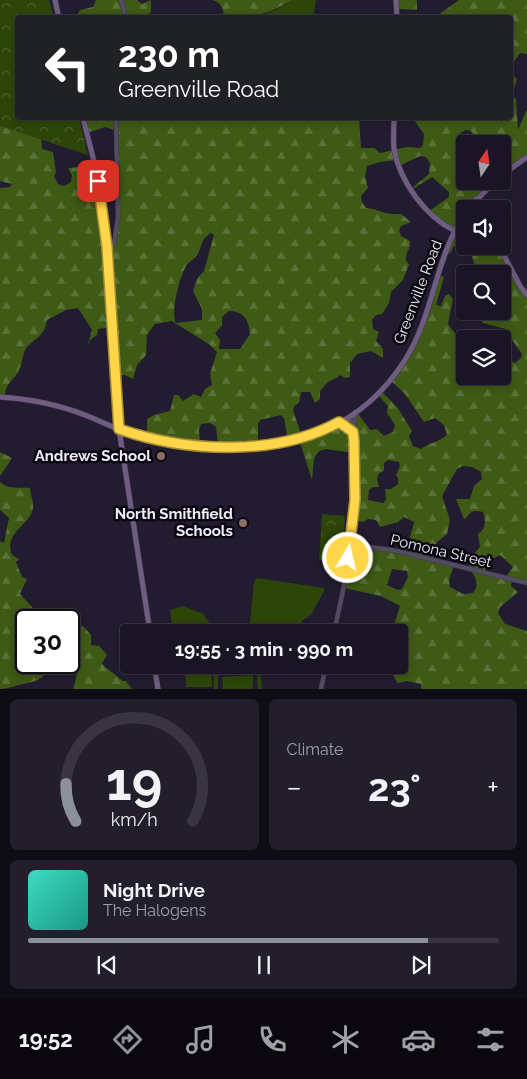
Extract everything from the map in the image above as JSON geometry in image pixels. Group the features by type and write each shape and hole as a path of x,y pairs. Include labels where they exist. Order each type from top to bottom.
{"main road":[{"path":"55,0 58,15"},
{"path":"396,0 397,15"},
{"path":"83,120 102,200 107,247 119,429 149,624"},
{"path":"394,120 396,154 410,186 428,213 442,225 455,232"},
{"path":"511,169 527,157"},
{"path":"476,199 486,190"},
{"name":"Greenville Road","path":"0,396 63,408 139,436 182,444 256,446 293,441 339,422 355,412 390,381 414,344 455,232"},
{"path":"504,255 520,286 527,295"},
{"path":"156,674 158,689"}],"street":[{"path":"121,0 125,15"},
{"path":"107,247 114,244 118,217 116,120"},
{"path":"335,624 350,544 355,500 353,432 355,412"},
{"path":"339,422 353,432"},
{"name":"Pomona Street","path":"350,544 397,551 527,583"},
{"path":"321,689 324,674"}],"green space":[{"path":"0,0 49,0 53,15 15,15 15,120 79,120 88,155 0,126"},
{"path":"96,0 137,0 142,4 151,0 151,11 148,15 77,15 80,10 93,7"},
{"path":"213,0 292,0 260,15 224,15 222,7"},
{"path":"292,0 316,0 313,15 261,15 278,9"},
{"path":"396,0 417,0 417,10 398,9"},
{"path":"459,0 527,0 527,54 520,53 513,63 513,15 438,15"},
{"path":"0,70 15,110 15,120 21,120 41,134 42,149 53,152 56,172 54,176 58,184 64,186 71,182 72,175 68,168 94,166 107,246 114,244 117,234 115,130 105,127 87,133 84,121 87,120 359,120 361,148 374,148 380,153 407,147 420,148 423,145 424,134 414,120 513,120 513,96 516,99 518,130 527,109 527,156 511,169 511,135 473,135 471,131 465,130 456,135 456,190 485,190 477,198 478,200 456,200 456,246 453,247 450,254 448,249 454,231 428,212 449,197 449,192 432,177 412,188 429,174 430,163 426,157 420,156 401,165 397,160 367,166 365,177 368,188 361,196 366,208 391,214 401,214 411,222 401,226 399,230 401,236 410,241 406,258 409,264 403,280 391,292 389,303 382,314 376,315 372,320 373,329 379,332 376,341 383,349 383,358 371,351 357,354 350,363 350,377 344,378 341,375 328,382 320,391 320,399 315,403 310,392 301,392 299,403 295,405 293,410 302,437 326,429 356,411 370,430 377,429 384,436 393,432 395,425 387,413 388,406 377,394 381,391 397,407 412,431 409,436 413,446 421,449 440,440 447,435 444,425 435,418 424,422 405,394 391,381 415,342 439,275 444,277 436,305 441,306 445,296 449,294 453,299 448,324 456,335 456,385 511,385 511,361 515,363 521,358 522,354 512,340 511,330 483,323 480,320 511,320 511,267 527,295 527,582 512,579 511,586 518,592 500,607 498,613 505,624 527,631 527,689 421,689 421,684 407,681 398,683 393,674 408,674 408,624 394,624 400,606 381,596 344,588 350,544 403,552 409,541 414,522 404,517 398,522 380,527 376,520 368,519 363,522 354,520 354,453 326,449 319,451 314,458 312,480 299,439 288,441 284,418 281,415 260,420 258,424 258,445 218,444 216,427 210,423 201,424 199,429 200,444 147,437 147,419 170,411 174,395 178,395 183,401 194,394 201,397 205,389 212,385 210,374 217,352 210,345 172,321 155,324 147,335 146,355 137,365 133,379 125,375 115,376 112,327 98,329 97,335 90,340 87,347 92,330 78,308 66,310 47,320 42,333 25,349 20,367 6,388 5,396 0,396 0,188 10,187 12,184 0,181","holes":["211,233 214,235 204,271 197,279 193,291 202,309 202,320 176,323 174,318 176,294 186,266 199,252 207,236","229,311 242,315 247,321 250,334 240,349 219,349 220,340 215,333 222,326 222,317","388,460 399,462 400,466 396,475 398,484 391,489 385,489 386,500 383,503 368,500 369,490 373,487 379,487 377,479 379,473 384,471 384,463","463,466 472,467 481,472 482,479 474,486 470,499 456,499 464,519 474,511 483,512 485,519 484,527 478,534 480,547 471,558 468,568 477,583 475,590 473,593 463,594 450,587 449,580 454,565 433,559 437,542 447,534 450,520 442,496 457,469","500,555 513,567 505,578 485,571 486,562","392,569 407,571 408,577 402,589 398,590 387,585"]},
{"path":"513,76 517,79 513,92"},
{"path":"471,255 504,255 510,265 474,265"},
{"path":"0,452 12,458 1,475 0,475"},
{"path":"0,482 11,487 30,488 33,505 31,514 14,535 10,547 12,555 19,559 16,562 22,577 27,579 20,594 32,607 31,609 15,609 15,674 45,674 36,681 5,689 0,689 0,541 4,543 9,518 0,510"},
{"path":"322,514 345,516 342,562 319,560"},
{"path":"257,578 324,588 324,591 311,615 300,624 250,624 254,582"},
{"path":"183,606 203,614 210,624 172,624 170,610"},
{"path":"83,626 91,635 91,645 99,646 107,655 102,663 104,666 123,681 126,681 132,689 73,689 76,674 80,674 80,627"},
{"path":"185,674 211,674 212,687 186,687"},
{"path":"213,674 219,674 218,689 214,689"},
{"path":"253,675 253,689 223,689 222,677"},
{"path":"257,675 261,675 262,689 258,689"}],"place":[{"name":"Andrews School","path":"161,456"},
{"name":"North Smithfield Schools","path":"243,523"}],"route":[{"path":"98,181 105,222 119,429 160,441 182,444 256,446 293,441 327,429 339,422 353,432 354,441 356,486 348,558"}]}
